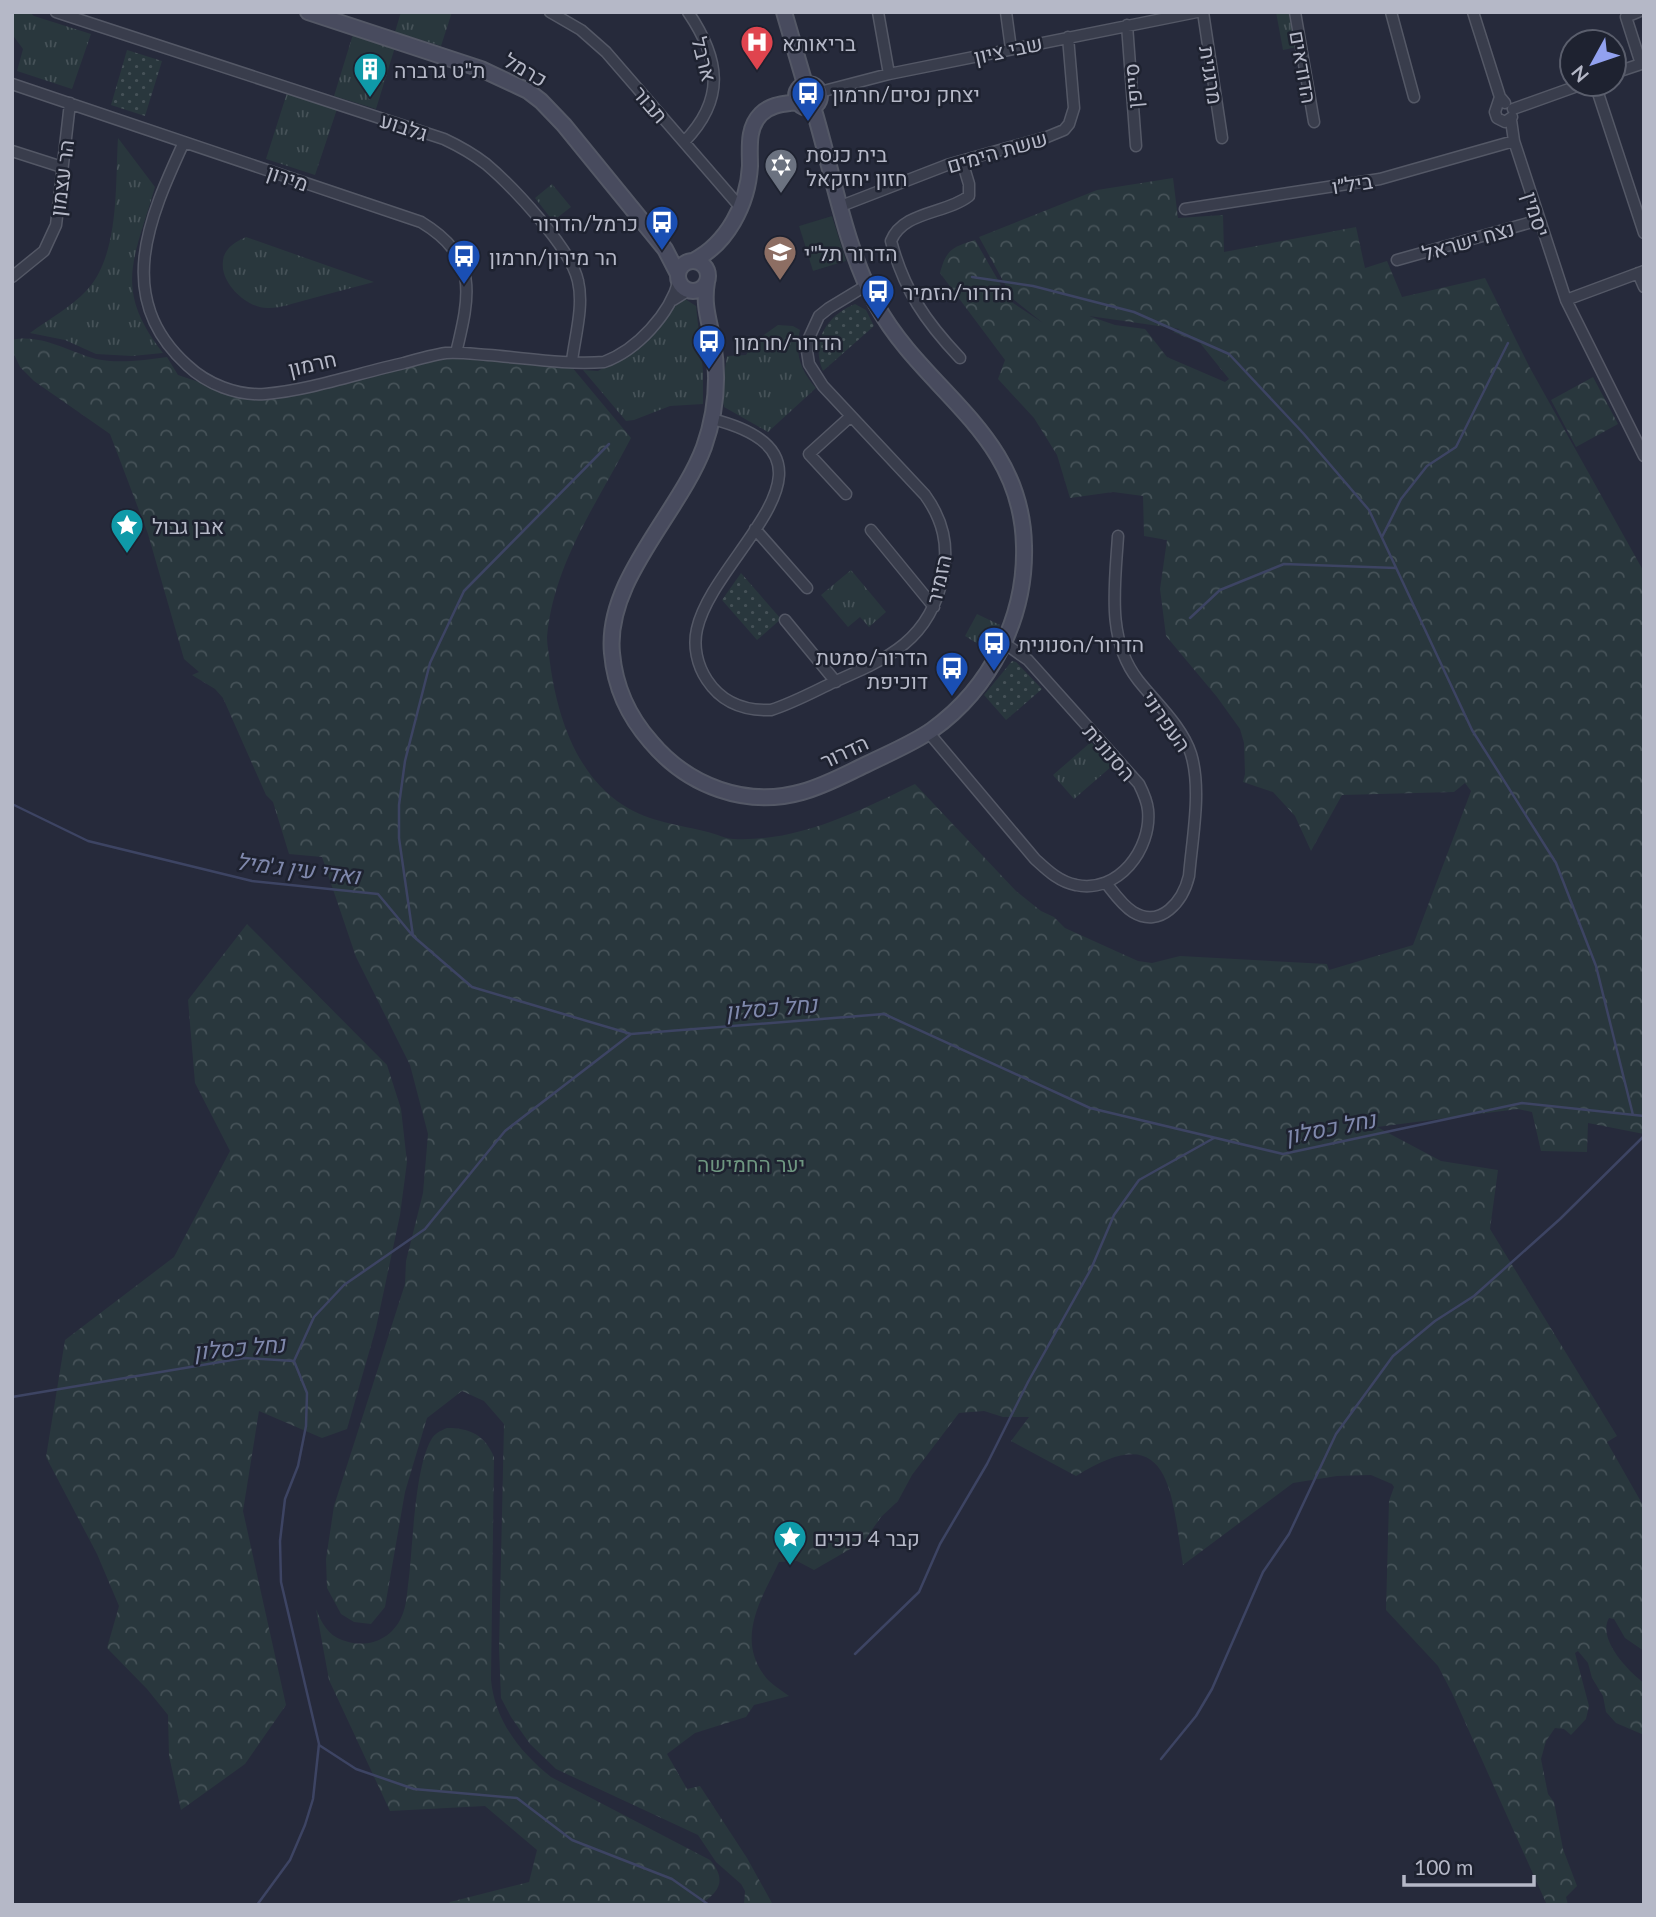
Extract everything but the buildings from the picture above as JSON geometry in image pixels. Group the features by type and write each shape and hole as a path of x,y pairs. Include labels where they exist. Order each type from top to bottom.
{"street":[{"name":"גלבוע","path":"57,12 444,139 483,162 518,195 564,252 574,269 579,300 572,361"},
{"name":"כרמל","path":"308,12 490,72 528,91 564,125 665,249 684,284"},
{"name":"תבור","path":"550,12 581,30 606,52 741,208"},
{"name":"ארבל","path":"684,142 708,111 714,86 708,51 688,12"},
{"path":"784,12 805,84"},
{"path":"878,12 889,74"},
{"path":"1006,12 1011,49"},
{"name":"שבי ציון","path":"820,92 889,74 1127,26 1158,15 1197,12"},
{"name":"מרגנית","path":"1203,12 1222,138"},
{"name":"הדודאים","path":"1295,12 1314,122"},
{"path":"1391,12 1414,97"},
{"name":"יסמין","path":"1474,12 1566,300 1644,456"},
{"path":"1628,69 1641,65 1626,17 1638,12"},
{"name":"סייפן","path":"1127,26 1136,146"},
{"name":"ששת הימים","path":"841,206 962,161 1057,134 1069,124 1073,108 1068,37"},
{"name":"מירון","path":"12,84 421,222 448,241 463,268 466,308 456,353"},
{"path":"714,247 680,267 684,284 700,289 707,277 714,247 741,208 748,184 751,133 756,119 775,105 797,102 804,108 813,107 820,99 820,92 814,85 805,84 797,91 797,102"},
{"path":"1506,112 1558,93"},
{"path":"1600,98 1644,233"},
{"name":"הר עצמון","path":"12,276 34,260 51,239 56,225 70,103"},
{"name":"הדרור","path":"707,277 704,304 716,362 712,419 703,450 685,487 627,581 615,611 611,632 614,671 626,706 638,727 669,761 691,777 712,788 736,795 758,797 801,792 830,782 929,733 963,703 981,681 1003,643 1016,613 1024,566 1022,523 1011,481 989,440 902,342 867,285 813,107"},
{"name":"ביל״ו","path":"1185,209 1380,179 1514,141"},
{"name":"חרמון","path":"184,142 166,181 147,236 144,286 152,317 177,355 199,375 225,388 264,394 444,353 604,362 619,356 638,342 684,284"},
{"path":"12,151 62,167"},
{"path":"960,358 915,303 904,282 891,241 902,226 916,218 943,210 969,196 969,184 962,161"},
{"name":"נצח ישראל","path":"1398,260 1539,220"},
{"name":"כרמל","path":"665,249 676,258 691,261"},
{"path":"691,261 704,265 707,277"},
{"path":"1566,300 1641,272 1644,287"},
{"name":"הדרור","path":"684,284 704,304"},
{"name":"הזמיר","path":"712,419 760,436 776,456 780,469 777,493 701,615 696,644 698,661 705,676 724,700 757,710 771,710 883,660 901,649 914,637 934,607 940,586 946,553 945,539 936,510 815,375 807,351 808,340 819,316 867,285"},
{"path":"846,494 809,454 851,416"},
{"path":"755,529 807,588"},
{"path":"871,530 934,607"},
{"name":"העפרוני","path":"1106,883 1130,910 1142,916 1154,917 1166,913 1177,904 1185,891 1189,876 1196,784 1191,752 1173,723 1136,678 1121,653 1115,620 1118,536"},
{"path":"785,620 836,682"},
{"name":"הסנונית","path":"1003,643 1028,660 1139,784 1144,794 1149,822 1141,848 1127,868 1106,883"},
{"path":"929,733 1035,859 1052,874 1077,886 1106,883"}],"green space":[{"path":"12,12 29,12 91,34 72,89 17,71 23,49 12,34"},
{"path":"401,12 452,12 441,46 395,32"},
{"path":"1276,12 1291,12 1297,47 1283,50"},
{"path":"354,31 396,44 376,109 334,96"},
{"path":"127,50 162,61 145,116 111,105"},
{"path":"287,93 337,109 315,175 266,159"},
{"path":"118,138 155,187 132,272 137,310 163,353 132,356 96,354 65,340 30,333 74,302 98,275 111,238 114,218"},
{"name":"יער החמישה","path":"1173,178 1178,218 1223,215 1224,252 1356,227 1365,268 1387,261 1402,297 1485,278 1530,368 1644,572 1644,1134 1588,1123 1587,1152 1541,1151 1532,1112 1518,1109 1377,1127 1441,1161 1498,1170 1490,1229 1617,1436 1607,1442 1644,1507 1644,1651 1625,1638 1614,1619 1609,1618 1606,1626 1616,1654 1644,1683 1644,1735 1616,1723 1606,1712 1603,1696 1592,1678 1588,1663 1578,1651 1575,1653 1589,1706 1586,1719 1571,1735 1564,1729 1555,1728 1546,1741 1541,1759 1548,1794 1554,1802 1563,1849 1577,1886 1566,1897 1568,1905 1547,1905 1438,1666 1386,1610 1389,1501 1394,1487 1371,1475 1337,1476 1293,1483 1183,1565 1169,1488 1161,1470 1148,1458 1131,1454 1107,1460 1076,1476 1011,1441 1029,1417 1003,1417 984,1411 959,1413 912,1475 898,1501 881,1517 864,1541 814,1570 797,1561 779,1562 759,1604 752,1632 752,1646 756,1661 766,1678 789,1696 754,1705 746,1717 695,1733 667,1754 687,1789 700,1786 747,1858 773,1905 744,1905 745,1891 741,1884 716,1862 698,1835 556,1769 530,1744 511,1717 501,1698 499,1648 504,1424 484,1401 462,1391 427,1418 405,1492 385,1607 371,1624 354,1622 341,1614 327,1588 326,1559 334,1506 405,1284 406,1261 423,1193 428,1134 410,1065 356,957 322,857 289,854 273,802 266,795 223,698 215,689 192,675 199,672 184,659 148,534 110,434 34,381 20,367 12,350 12,340 44,341 96,359 113,361 167,357 178,375 220,389 263,393 457,352 571,366 631,438 579,533 558,583 551,610 548,646 558,703 572,742 593,777 623,805 654,819 727,838 758,839 828,823 915,784 1016,891 1041,911 1054,917 1065,928 1138,961 1152,963 1180,956 1327,964 1329,970 1413,945 1471,791 1465,783 1454,792 1342,795 1311,851 1295,816 1273,792 1243,782 1244,743 1240,729 1166,636 1160,589 1167,540 1144,536 1143,496 1113,492 1070,498 1057,455 1034,418 998,379 1005,360 940,273 951,250 975,240 1010,301 1043,323 1013,299 979,237 1097,190","holes":["1089,316 1180,329 1173,332 1200,343 1229,379 1225,382 1167,357 1145,329 1115,325"]},
{"path":"552,184 571,207 553,221 535,198"},
{"path":"832,216 846,261 813,271 799,226"},
{"path":"246,237 374,282 278,307 254,305 234,290 223,269 225,253"},
{"path":"682,297 696,306 703,371 703,404 670,406 626,421 583,370 598,371 641,345"},
{"path":"855,304 866,310 874,326 823,371 819,350 824,331 836,315"},
{"path":"778,325 793,326 800,330 798,354 806,375 816,388 768,432 724,407 721,394 727,356 746,355 754,342"},
{"path":"1593,377 1618,424 1576,447 1551,400"},
{"path":"851,570 886,612 869,627 860,617 848,627 821,595"},
{"path":"741,573 781,619 757,640 722,600"},
{"path":"977,614 1000,625 988,650 965,636"},
{"path":"1012,661 1042,689 1006,720 984,695"},
{"path":"1091,742 1112,766 1074,799 1053,775"},
{"path":"247,924 387,1065 401,1109 407,1162 400,1215 376,1328 347,1429 322,1438 259,1411 243,1511 286,1705 245,1764 181,1810 169,1756 168,1715 107,1648 119,1606 97,1554 46,1457 65,1340 174,1257 230,1151 195,1083 188,1000"},
{"path":"447,1428 463,1429 476,1434 486,1443 494,1457 491,1680 493,1695 504,1722 519,1746 551,1777 710,1860 718,1874 719,1885 712,1895 699,1905 448,1905 450,1902 529,1882 537,1850 485,1806 390,1811 329,1680 316,1609 329,1631 337,1638 351,1643 376,1641 396,1626 407,1598 421,1468 431,1440"}],"waterway":[{"path":"972,277 1033,286 1134,312 1229,354 1303,433 1369,510 1472,730 1556,863 1596,966 1633,1115"},
{"path":"1382,537 1401,499 1427,466 1456,447 1508,343"},
{"path":"413,936 399,838 399,805 405,761 430,663 464,591 609,444"},
{"path":"1190,618 1220,590 1284,564 1396,568"},
{"name":"ואדי עין ג'מיל","path":"12,804 88,841 252,881 378,894 413,936 472,987 631,1034"},
{"name":"נחל כסלון","path":"12,1397 244,1358 294,1361 314,1317 344,1285 425,1229 505,1131 631,1034 884,1014 1090,1108 1283,1154 1522,1103 1644,1116"},
{"path":"1161,1759 1196,1716 1212,1689 1263,1572 1289,1534 1336,1434 1393,1356 1435,1321 1474,1296 1560,1219 1644,1136"},
{"path":"855,1654 919,1592 940,1544 987,1464 1028,1382 1091,1269 1114,1215 1139,1180 1214,1138"},
{"path":"257,1905 290,1860 305,1825 313,1799 319,1744 281,1582 280,1541 285,1499 298,1466 306,1426 307,1393 294,1361"},
{"path":"319,1745 356,1769 414,1789 517,1798 572,1840 672,1879 709,1905"}],"place":[{"name":"בריאותא","path":"757,72"},
{"name":"ת\"ט גרברה","path":"370,99"},
{"name":"יצחק נסים/חרמון","path":"808,123"},
{"name":"בית כנסת חזון יחזקאל","path":"781,195"},
{"name":"כרמל/הדרור","path":"662,252"},
{"name":"הדרור תל\"י","path":"780,282"},
{"name":"הר מירון/חרמון","path":"464,286"},
{"name":"הדרור/הזמיר","path":"878,321"},
{"name":"הדרור/חרמון","path":"709,371"},
{"name":"אבן גבול","path":"127,555"},
{"name":"הדרור/הסנונית","path":"994,673"},
{"name":"הדרור/סמטת דוכיפת","path":"952,698"},
{"name":"קבר 4 כוכים","path":"790,1567"}]}
